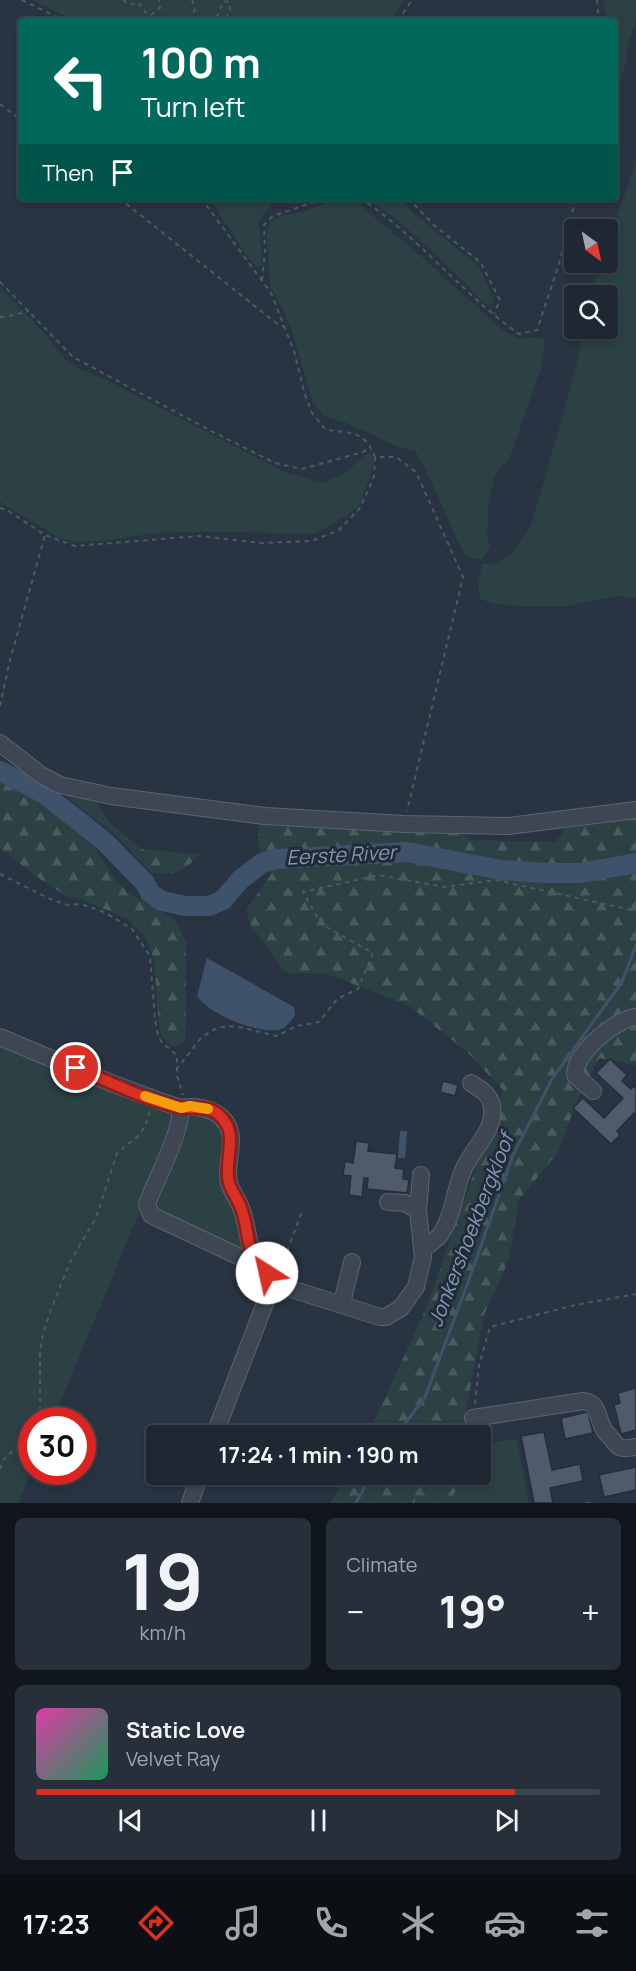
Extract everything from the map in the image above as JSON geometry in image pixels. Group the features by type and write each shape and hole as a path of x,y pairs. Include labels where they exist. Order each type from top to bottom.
{"street":[{"path":"0,743 41,775 60,785 92,792 265,816 404,824 508,826 636,810"},
{"path":"593,1091 575,1075 575,1068 589,1048 610,1027 636,1017"},
{"path":"0,1037 152,1099 216,1112 229,1128 231,1138 229,1182 242,1209 248,1242 257,1266"},
{"path":"422,1250 440,1234 448,1220 462,1172 470,1155 488,1129 492,1116 492,1104 485,1092 471,1083"},
{"path":"186,1107 147,1204 149,1213 155,1218 257,1266 276,1282 288,1288 380,1317 394,1314 416,1287 423,1257 418,1210 421,1175"},
{"path":"388,1202 405,1203 418,1210"},
{"path":"342,1304 352,1262"},
{"path":"218,1425 269,1293 276,1282"},
{"path":"473,1418 583,1401 591,1402 596,1407 602,1428 617,1446 636,1447"},
{"path":"189,1503 196,1485"}],"path":[{"path":"22,0 59,18"},
{"path":"123,0 130,4 138,2 145,12 151,15 160,8 159,0"},
{"path":"192,0 195,8 193,18"},
{"path":"400,18 412,0"},
{"path":"597,0 599,18"},
{"path":"213,18 218,15 224,1 229,2 230,8 226,18"},
{"path":"0,104 18,118"},
{"path":"123,201 276,323 285,327"},
{"path":"0,508 7,510 45,535 75,546 199,536 261,543 312,541 339,530 360,507 374,477 375,457 371,447 356,433 326,430 312,413 294,351 270,293 203,201"},
{"path":"262,280 265,253 264,225 273,216 317,201"},
{"path":"364,201 519,334 537,330 559,264 575,201"},
{"path":"411,201 434,225 481,263 500,300 494,314"},
{"path":"0,282 73,357 275,463 302,469 363,452 371,447"},
{"path":"0,317 29,311"},
{"path":"375,457 396,458 416,472 463,577 404,824"},
{"path":"0,706 10,660 45,535"},
{"path":"0,874 50,899 68,905 81,904 104,912 132,929 150,956 155,1020 162,1043 177,1055 176,1070 186,1107"},
{"path":"176,1070 201,1038 215,1029 227,1026 240,1027 276,1036 297,1026 319,1022 338,999 358,989 373,953 321,924 303,892 380,875 444,887 496,880 636,911"},
{"path":"39,1407 40,1351 50,1312 71,1260 96,1218 117,1153 145,1128 152,1099"},
{"path":"276,1282 302,1211"},
{"path":"473,1418 479,1365 490,1327 575,1305 636,1294"},
{"path":"0,1469 4,1459 18,1446"},
{"path":"413,1503 421,1485"},
{"path":"586,1503 592,1503"}],"green space":[{"path":"33,0 404,0 393,18 69,18"},
{"path":"603,0 636,0 636,20 627,45 627,60 618,88 618,18 606,18"},
{"path":"636,162 636,598 616,596 567,606 494,604 480,599 478,586 482,564 496,563 512,554 531,525 563,415 582,339 618,339 618,285 593,285 598,273 618,273 618,219 616,219"},
{"path":"211,201 270,201 268,210 259,220 262,265 258,267 252,263"},
{"path":"332,201 358,201 502,330 519,338 545,340 542,365 510,457 495,475 489,498 487,535 490,547 483,558 473,559 464,554 415,451 398,447 349,424 324,416 313,402 292,331 271,289 266,237 269,224 274,218 305,211"},
{"path":"371,201 403,201 411,211 479,267 493,298 493,303 485,304 399,221"},
{"path":"0,287 48,337 64,358 77,368 103,378 282,471 323,483 346,472 368,453 372,455 374,464 361,502 347,515 315,534 156,533 102,541 79,542 61,539 0,502"},
{"path":"0,780 28,794 65,818 93,844 116,880 128,893 174,919 186,941 186,1023 185,1039 180,1045 171,1046 161,1035 154,959 146,938 128,919 83,900 64,895 0,849"},
{"path":"66,795 98,802 110,822 142,849 134,855 119,838"},
{"path":"636,816 636,1065 599,1058 577,1101 558,1152 519,1200 509,1259 484,1315 465,1417 482,1425 373,1425 427,1306 503,1090 467,1052 408,1005 327,974 285,973 250,924 246,910 272,873 258,847 259,820 452,827 471,840 556,842 567,826"},
{"path":"142,849 202,853 177,872 151,873 134,855"},
{"path":"0,1040 177,1110 173,1131 58,1407 18,1407 18,1485 25,1485 18,1503 0,1503"},
{"path":"188,1110 220,1120 249,1257 154,1214 151,1202"},
{"path":"517,1439 529,1503 447,1503 461,1485 491,1485 491,1443"},
{"path":"342,1485 461,1485 447,1503 330,1503"}],"water":[{"path":"207,958 294,1007 295,1015 292,1020 278,1030 258,1029 246,1026 212,1010 197,996"},
{"path":"400,1131 407,1131 405,1158 398,1158"}],"building":[{"path":"610,1059 627,1075 622,1081 631,1089 636,1085 636,1116 634,1113 617,1131 620,1135 611,1144 573,1108 583,1098 604,1118 623,1098 596,1073"},
{"path":"443,1081 458,1085 455,1096 440,1092"},
{"path":"356,1141 369,1143 368,1151 397,1154 395,1168 404,1169 403,1179 409,1180 407,1193 367,1189 368,1178 364,1178 362,1197 349,1195 351,1176 343,1175 345,1161 353,1163"},
{"path":"636,1388 636,1430 621,1434 614,1405 620,1403 618,1393"},
{"path":"588,1412 593,1433 565,1439 561,1418"},
{"path":"544,1432 552,1470 580,1464 583,1481 550,1488 553,1503 534,1503 521,1436"},
{"path":"636,1467 636,1490 604,1497 599,1475"}],"waterway":[{"name":"Eerste River","path":"0,771 43,793 104,841 145,883 150,893 162,901 185,906 209,906 223,900 240,880 262,863 277,859 407,852 501,870 547,873 581,873 636,863"},
{"name":"Jonkershoekbergkloof","path":"404,1425 425,1397 513,1155 552,1079 622,982 636,945"},
{"name":"Jonkershoekbergkloof","path":"356,1503 366,1485"}],"slow traffic":[{"path":"145,1096 181,1108 190,1106 208,1109"}],"route":[{"path":"76,1068 152,1099 181,1108 190,1106 205,1108 216,1112 223,1118 229,1128 231,1138 229,1182 242,1209 251,1254 257,1266 267,1273"}]}
